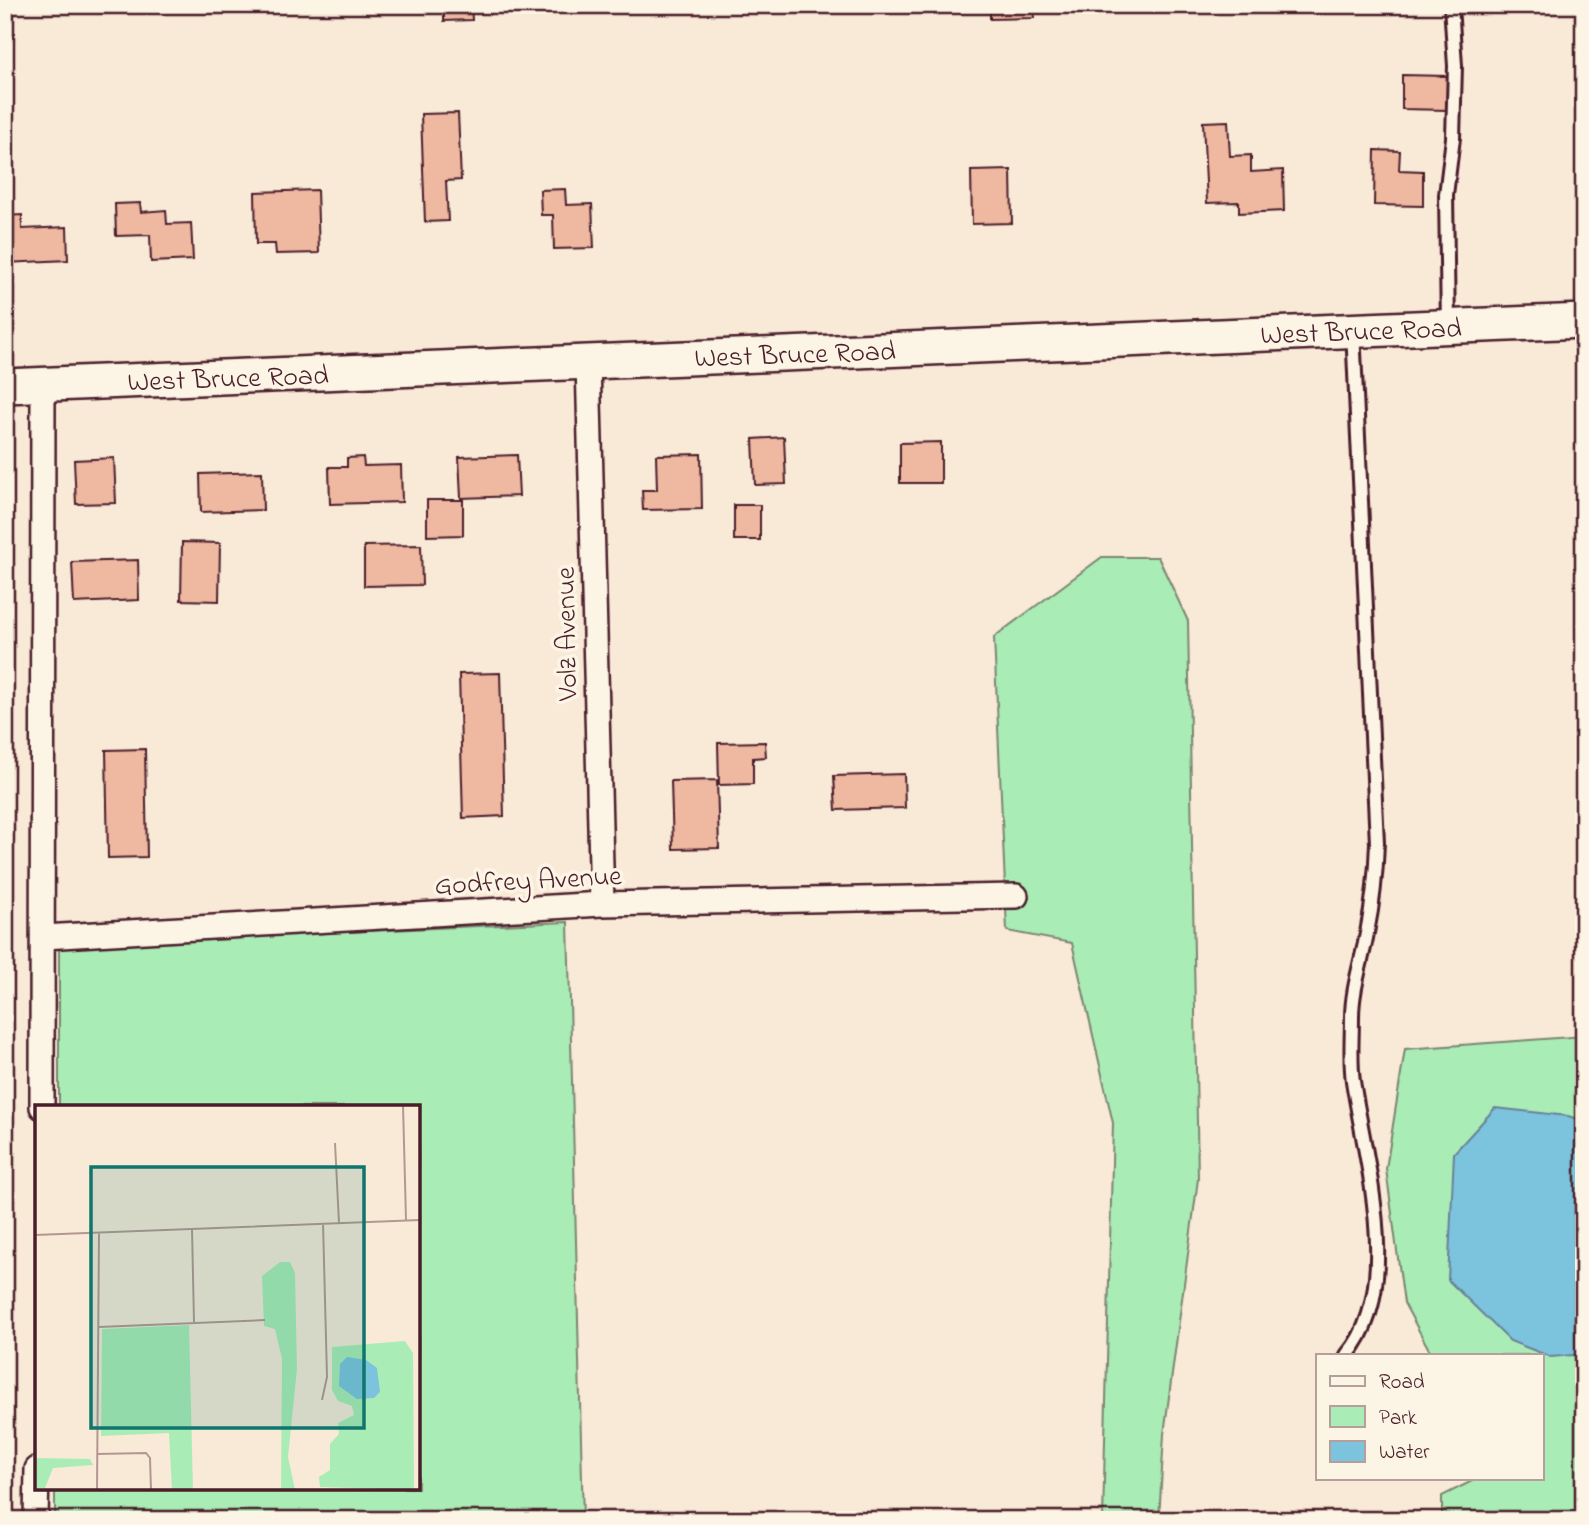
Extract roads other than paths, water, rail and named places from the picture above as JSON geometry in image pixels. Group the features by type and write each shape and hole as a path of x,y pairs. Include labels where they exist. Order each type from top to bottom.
{"street":[{"name":"West Bruce Road","path":"5,386 1584,321"},
{"name":"Volz Avenue","path":"588,362 602,904"},
{"path":"42,1105 43,384"},
{"name":"Godfrey Avenue","path":"44,937 602,904 1016,896"},
{"path":"36,1520 37,1490"}],"lane":[{"path":"1448,326 1446,195 1453,138 1455,66 1451,5"},
{"path":"1348,1354 1362,1337 1374,1294 1376,1228 1369,1152 1353,1079 1352,1014 1375,888 1377,843 1353,330"}],"water":[{"path":"1495,1108 1568,1116 1584,1121 1584,1354 1551,1357 1510,1341 1448,1280 1454,1153"}]}
